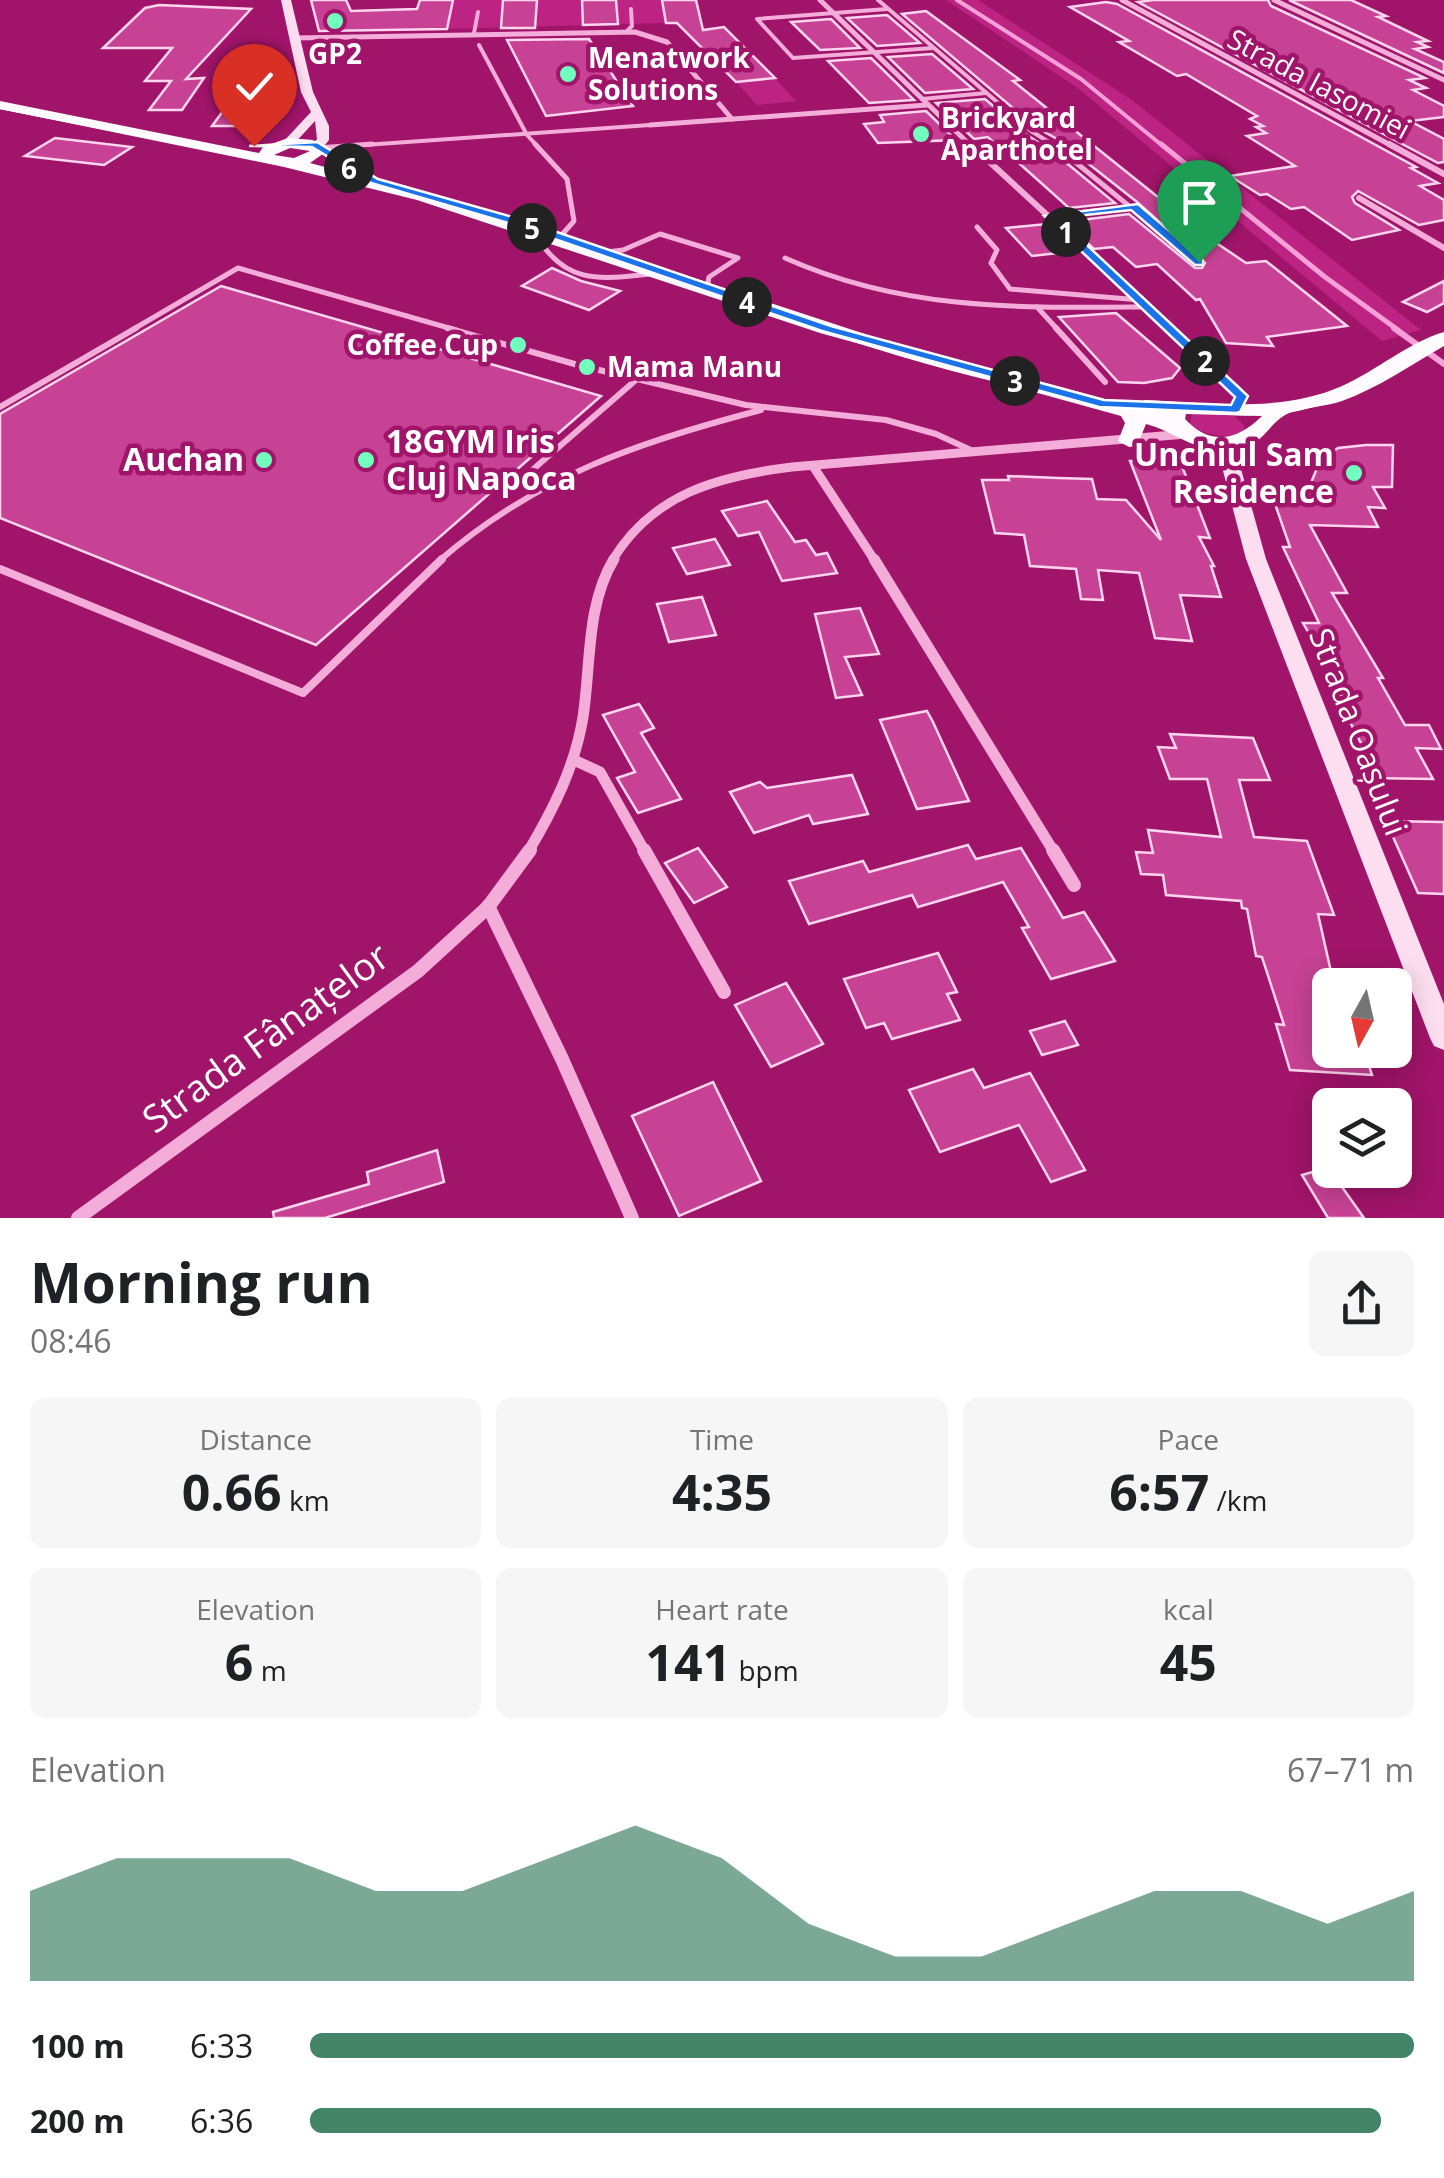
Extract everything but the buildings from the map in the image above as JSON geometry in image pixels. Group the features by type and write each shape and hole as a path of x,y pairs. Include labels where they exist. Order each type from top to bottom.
{"main road":[{"path":"286,0 314,114 323,126 322,140 308,159 277,161 266,157 268,150 285,144 314,114"},
{"path":"0,106 375,181 535,229 908,353 1105,393 1226,444 1246,440 1281,409"},
{"path":"204,146 285,144 318,148 375,181"},
{"path":"1128,411 1181,422 1236,409 1281,409 1328,398 1444,338"},
{"path":"1105,393 1136,422 1129,441"},
{"path":"1236,409 1249,417 1255,432"},
{"name":"Strada Oașului","path":"1226,444 1256,558 1444,1038"}],"street":[{"path":"820,0 924,102 1238,391 1242,401 1236,409"},
{"name":"Strada Iasomiei","path":"1122,0 1444,174"},
{"path":"1274,0 1444,80"},
{"path":"295,38 626,30 667,42 732,119"},
{"path":"650,125 924,102"},
{"path":"1359,198 1444,248"},
{"name":"Strada Fânațelor","path":"78,1218 141,1166 400,986 488,906 539,835 576,761 588,695 592,610 603,577 622,544 656,509 726,479 814,466 1129,441 1181,422"},
{"path":"814,466 902,602 1074,885"},
{"path":"576,761 600,772 724,992"},
{"path":"488,906 562,1059 632,1218"}],"lane":[{"path":"878,0 986,93 1134,206 1199,262"},
{"path":"626,30 632,26 631,8"},
{"path":"887,8 757,19 793,58 933,48"},
{"path":"474,33 478,12"},
{"path":"479,45 527,134 567,178 576,212 574,221 559,238"},
{"path":"924,102 986,93"},
{"path":"318,148 650,125"},
{"path":"982,153 1053,144"},
{"path":"1050,216 1134,206"},
{"path":"977,227 997,250 992,263 1010,289 1144,303"},
{"path":"535,229 544,252 570,272 606,280 660,272"},
{"path":"598,252 623,250 660,234 738,258 709,277 707,288"},
{"path":"786,258 820,276 881,293 957,304 1037,307 1144,303"},
{"path":"0,406 238,268 638,380 766,408 840,412 886,420 936,434 978,453"},
{"path":"1037,307 1105,393"},
{"path":"530,472 638,380"},
{"path":"0,569 304,693 448,555 504,510 564,474 670,434 766,408"}],"shaded area":[{"path":"453,0 662,0 666,23 447,29"},
{"path":"946,0 978,0 1132,100 1421,330 1382,341 1079,89"},
{"path":"775,78 796,101 757,105 736,82"},
{"path":"1192,413 1233,415 1245,426 1242,433 1235,435 1208,434 1190,425"}],"waterway":[{"path":"957,0 1081,79 1164,147"},
{"path":"1161,144 1325,277 1398,330"},
{"path":"1394,328 1444,364"}],"tram line":[{"path":"0,108 382,187 508,222 914,359 1080,398 1217,413 1285,412 1320,404 1357,389 1444,341"}],"place":[{"name":"GP2","path":"335,21"},
{"name":"Menatwork Solutions","path":"568,74"},
{"name":"Brickyard Aparthotel","path":"921,134"},
{"name":"Coffee Cup","path":"518,345"},
{"name":"Mama Manu","path":"587,367"},
{"name":"Auchan","path":"264,460"},
{"name":"18GYM Iris Cluj Napoca","path":"366,460"},
{"name":"Unchiul Sam Residence","path":"1354,473"}],"route":[{"path":"254,146 314,144 339,163 375,181 512,221 826,328 1104,404 1236,409 1242,396 1050,216 1134,206 1199,262"}]}
